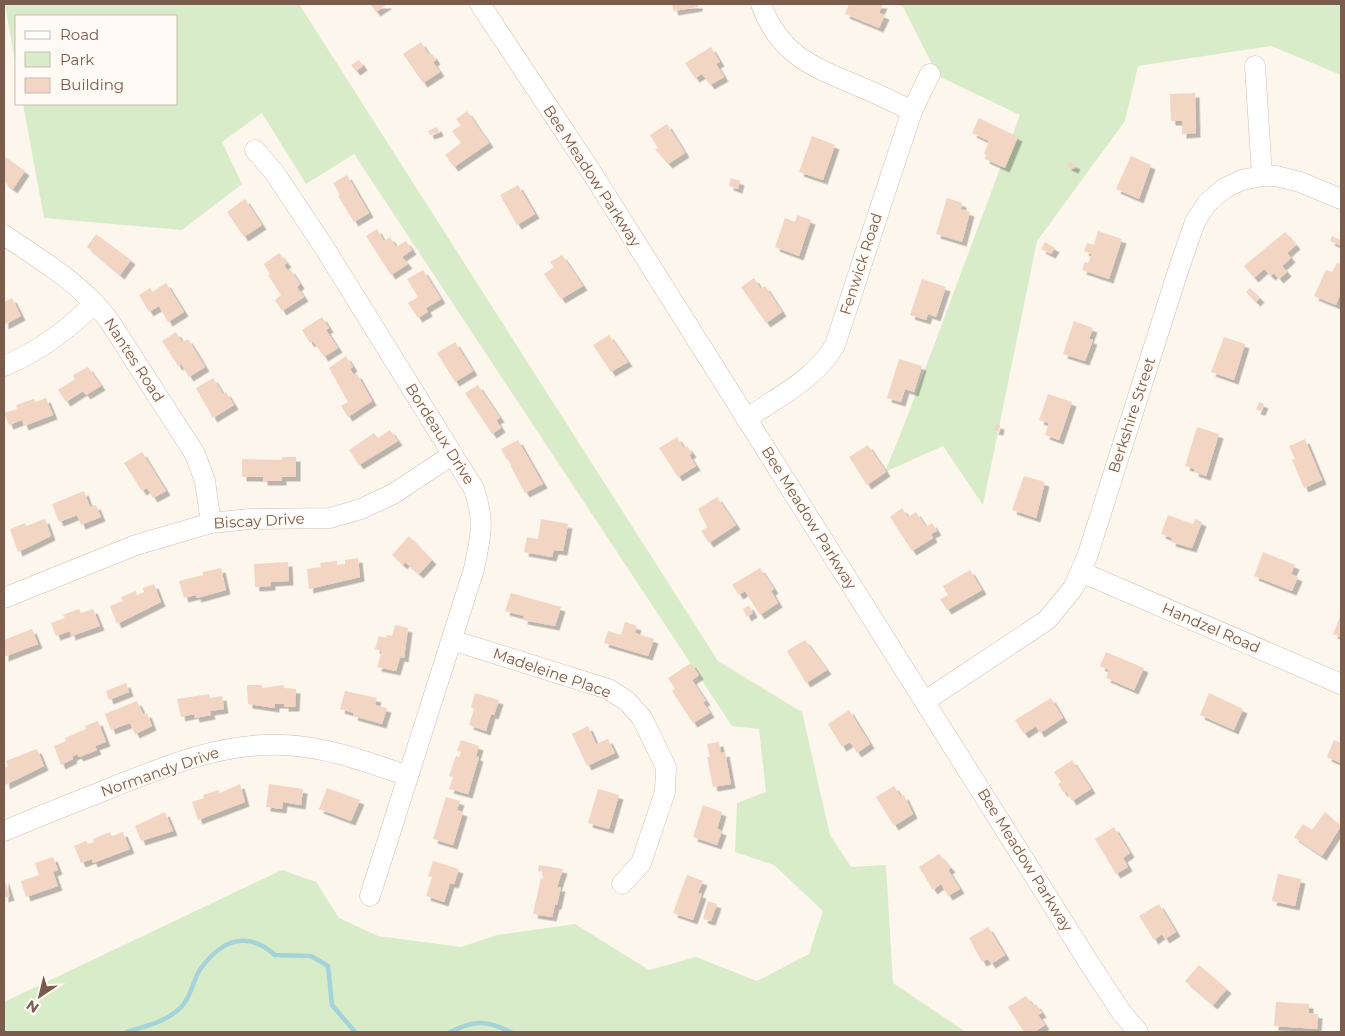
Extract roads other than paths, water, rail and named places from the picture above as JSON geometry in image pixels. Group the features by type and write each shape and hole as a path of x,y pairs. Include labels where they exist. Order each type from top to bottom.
{"street":[{"name":"Bee Meadow Parkway","path":"480,4 592,173 1091,966 1122,1013 1138,1032"},
{"path":"761,4 779,38 799,58 817,69 865,88 912,111"},
{"path":"1255,66 1262,176"},
{"name":"Fenwick Road","path":"746,418 814,372 827,358 835,345 912,111 930,74"},
{"name":"Bordeaux Drive","path":"255,150 274,172 324,247 474,488 482,512 482,532 474,569 370,896"},
{"name":"Berkshire Street","path":"925,702 1041,625 1065,600 1081,572 1195,222 1207,203 1217,193 1242,180 1262,176 1276,176 1300,182 1341,199"},
{"name":"Nantes Road","path":"4,235 66,277 95,302 195,454 205,482 211,523"},
{"path":"4,366 26,357 54,340 95,302"},
{"name":"Biscay Drive","path":"4,598 136,545 211,523 250,519 330,518 361,509 393,494 452,455"},
{"name":"Handzel Road","path":"1081,572 1341,684"},
{"name":"Madeleine Place","path":"452,640 608,689 627,701 642,718 666,767 665,792 641,863 622,884"},
{"name":"Normandy Drive","path":"4,831 191,758 245,746 283,745 320,748 353,756 408,776"}],"waterway":[{"path":"127,1032 171,1016 185,1002 198,972 209,958 226,945 245,941 265,947 275,955 311,956 328,966 332,1005 355,1032"},
{"path":"450,1032 467,1025 481,1023 494,1025 511,1032"}]}
